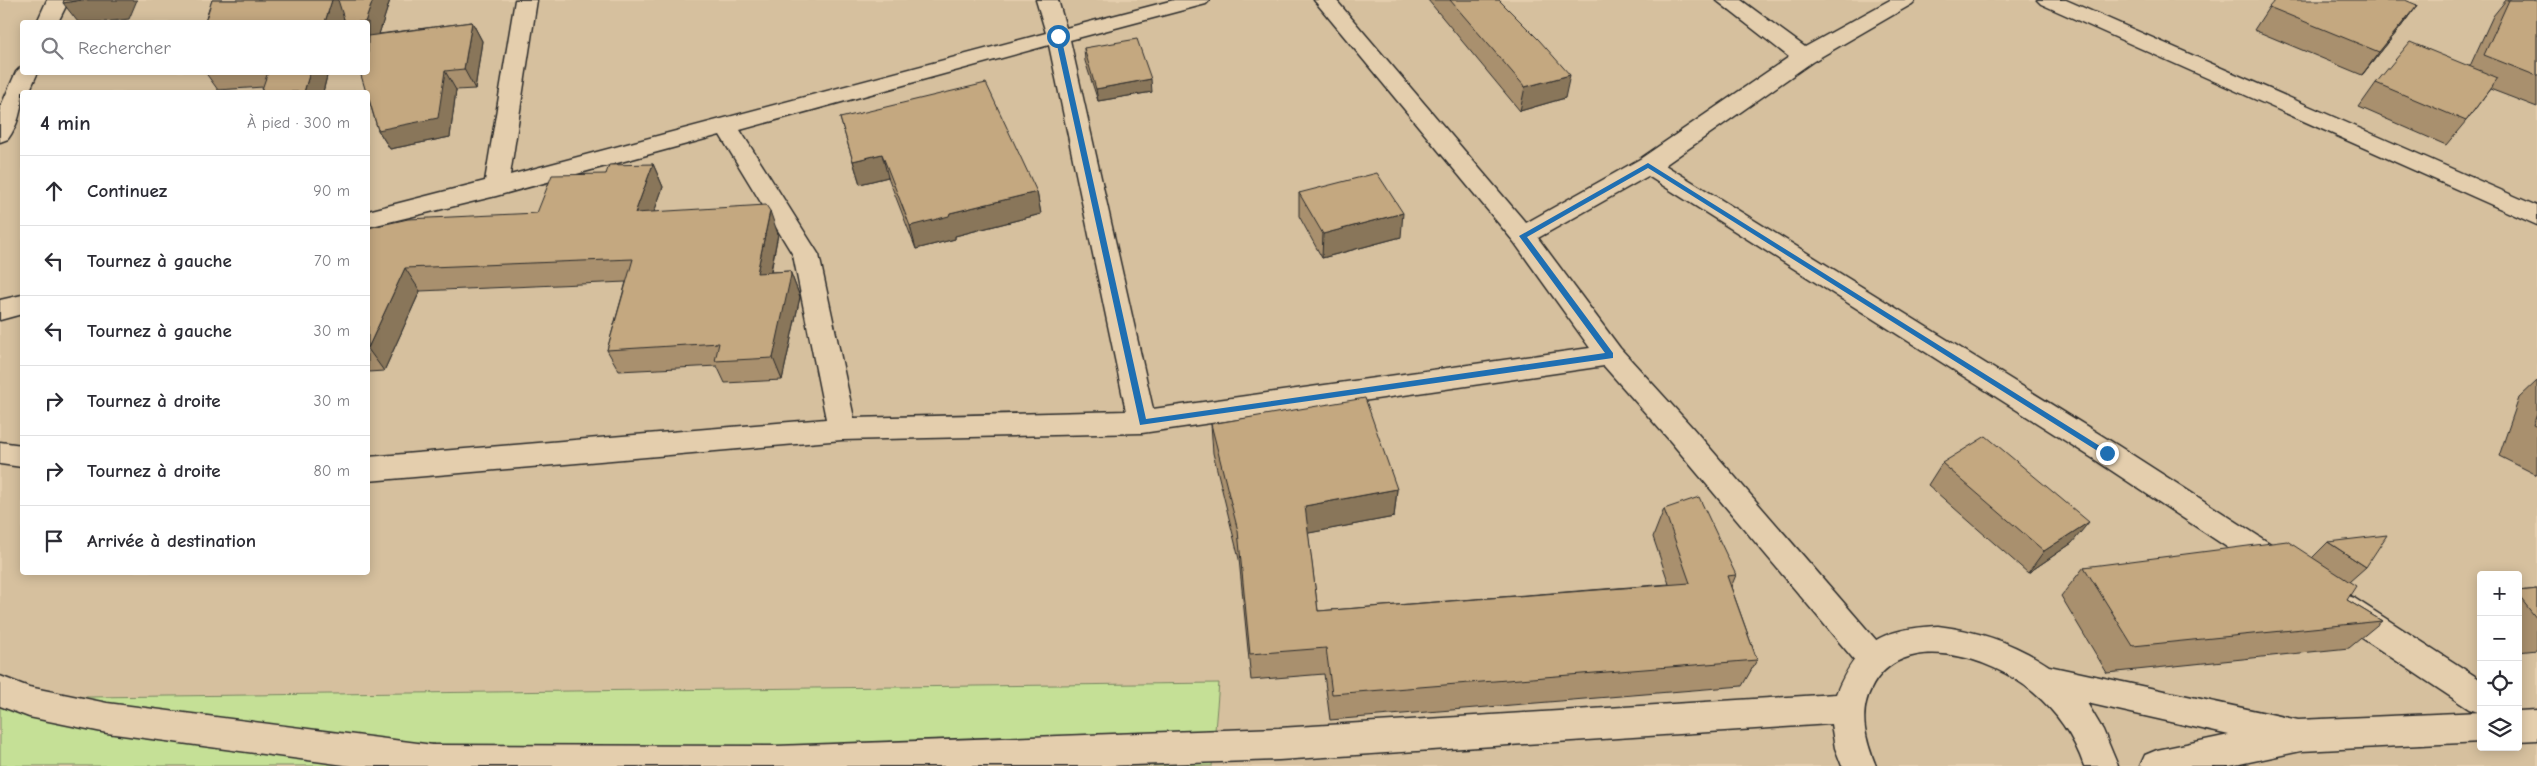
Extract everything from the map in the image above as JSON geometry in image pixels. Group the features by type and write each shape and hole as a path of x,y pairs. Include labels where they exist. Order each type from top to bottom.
{"main road":[{"path":"49,20 58,0"},
{"path":"496,188 526,0"},
{"path":"1047,0 1058,36 1142,422"},
{"path":"370,219 496,188 1058,36 1199,0"},
{"path":"1325,0 1523,236 1610,355 1681,434 1872,658"},
{"path":"1728,0 1804,57"},
{"path":"1523,236 1648,165 1804,57 1905,0"},
{"path":"2048,0 2537,216"},
{"path":"0,134 25,75"},
{"path":"726,126 806,255 842,428"},
{"path":"1648,165 2099,448 2298,578"},
{"path":"0,310 20,305"},
{"path":"370,469 842,428 1142,422 1610,355"},
{"path":"0,453 20,456"},
{"path":"2323,594 2477,695"},
{"path":"1859,766 1849,743 1847,708 1856,679 1872,658 1903,644 1936,639 1971,644 2008,657 2042,679 2072,708 2094,742 2102,766"},
{"path":"2042,679 2301,735"},
{"path":"0,691 29,702 107,718 433,761"},
{"path":"374,766 433,761 776,762 1230,746 1847,708"},
{"path":"2157,766 2301,735 2477,727"}],"shaded area":[{"path":"0,0 2537,0 2537,766 1212,766 1218,683 8,698 0,691"}],"green space":[{"path":"1219,683 1212,766 0,766 0,691 8,698"}],"building":[{"path":"64,0 81,0 63,3"},
{"path":"212,0 332,0 326,20 206,20"},
{"path":"338,0 373,0 366,20 344,20"},
{"path":"1450,0 1499,0 1539,40 1570,75 1525,87"},
{"path":"2275,0 2405,0 2417,5 2379,52 2269,7"},
{"path":"2509,0 2537,1 2537,76 2484,55"},
{"path":"472,22 464,69 445,71 438,118 378,130 370,103 370,90 365,90 361,75 370,75 370,36"},
{"path":"1137,39 1151,79 1096,89 1084,48"},
{"path":"2410,42 2498,78 2466,121 2376,83"},
{"path":"267,75 309,75 305,90 262,90"},
{"path":"986,83 1037,192 950,213 949,216 910,226 882,154 853,161 840,118"},
{"path":"653,164 635,213 766,205 770,211 757,273 790,271 791,275 773,358 715,361 719,343 607,350 633,259 405,268 370,344 370,228 408,219 537,213 552,175 606,174 609,165"},
{"path":"1377,173 1403,213 1323,234 1299,193"},
{"path":"1365,398 1397,489 1305,506 1318,611 1690,583 1664,509 1699,497 1736,575 1727,576 1757,660 1332,694 1326,648 1250,654 1238,531 1211,424"},
{"path":"2537,414 2537,427 2533,425"},
{"path":"1986,436 2089,522 2044,551 1942,463"},
{"path":"2387,535 2366,567 2328,542"},
{"path":"2287,541 2356,586 2347,600 2382,621 2133,646 2084,567"},
{"path":"2537,589 2537,619 2522,600 2522,591"}],"route":[{"path":"1058,36 1142,422 1610,355 1523,236 1648,165 2107,453"}]}
